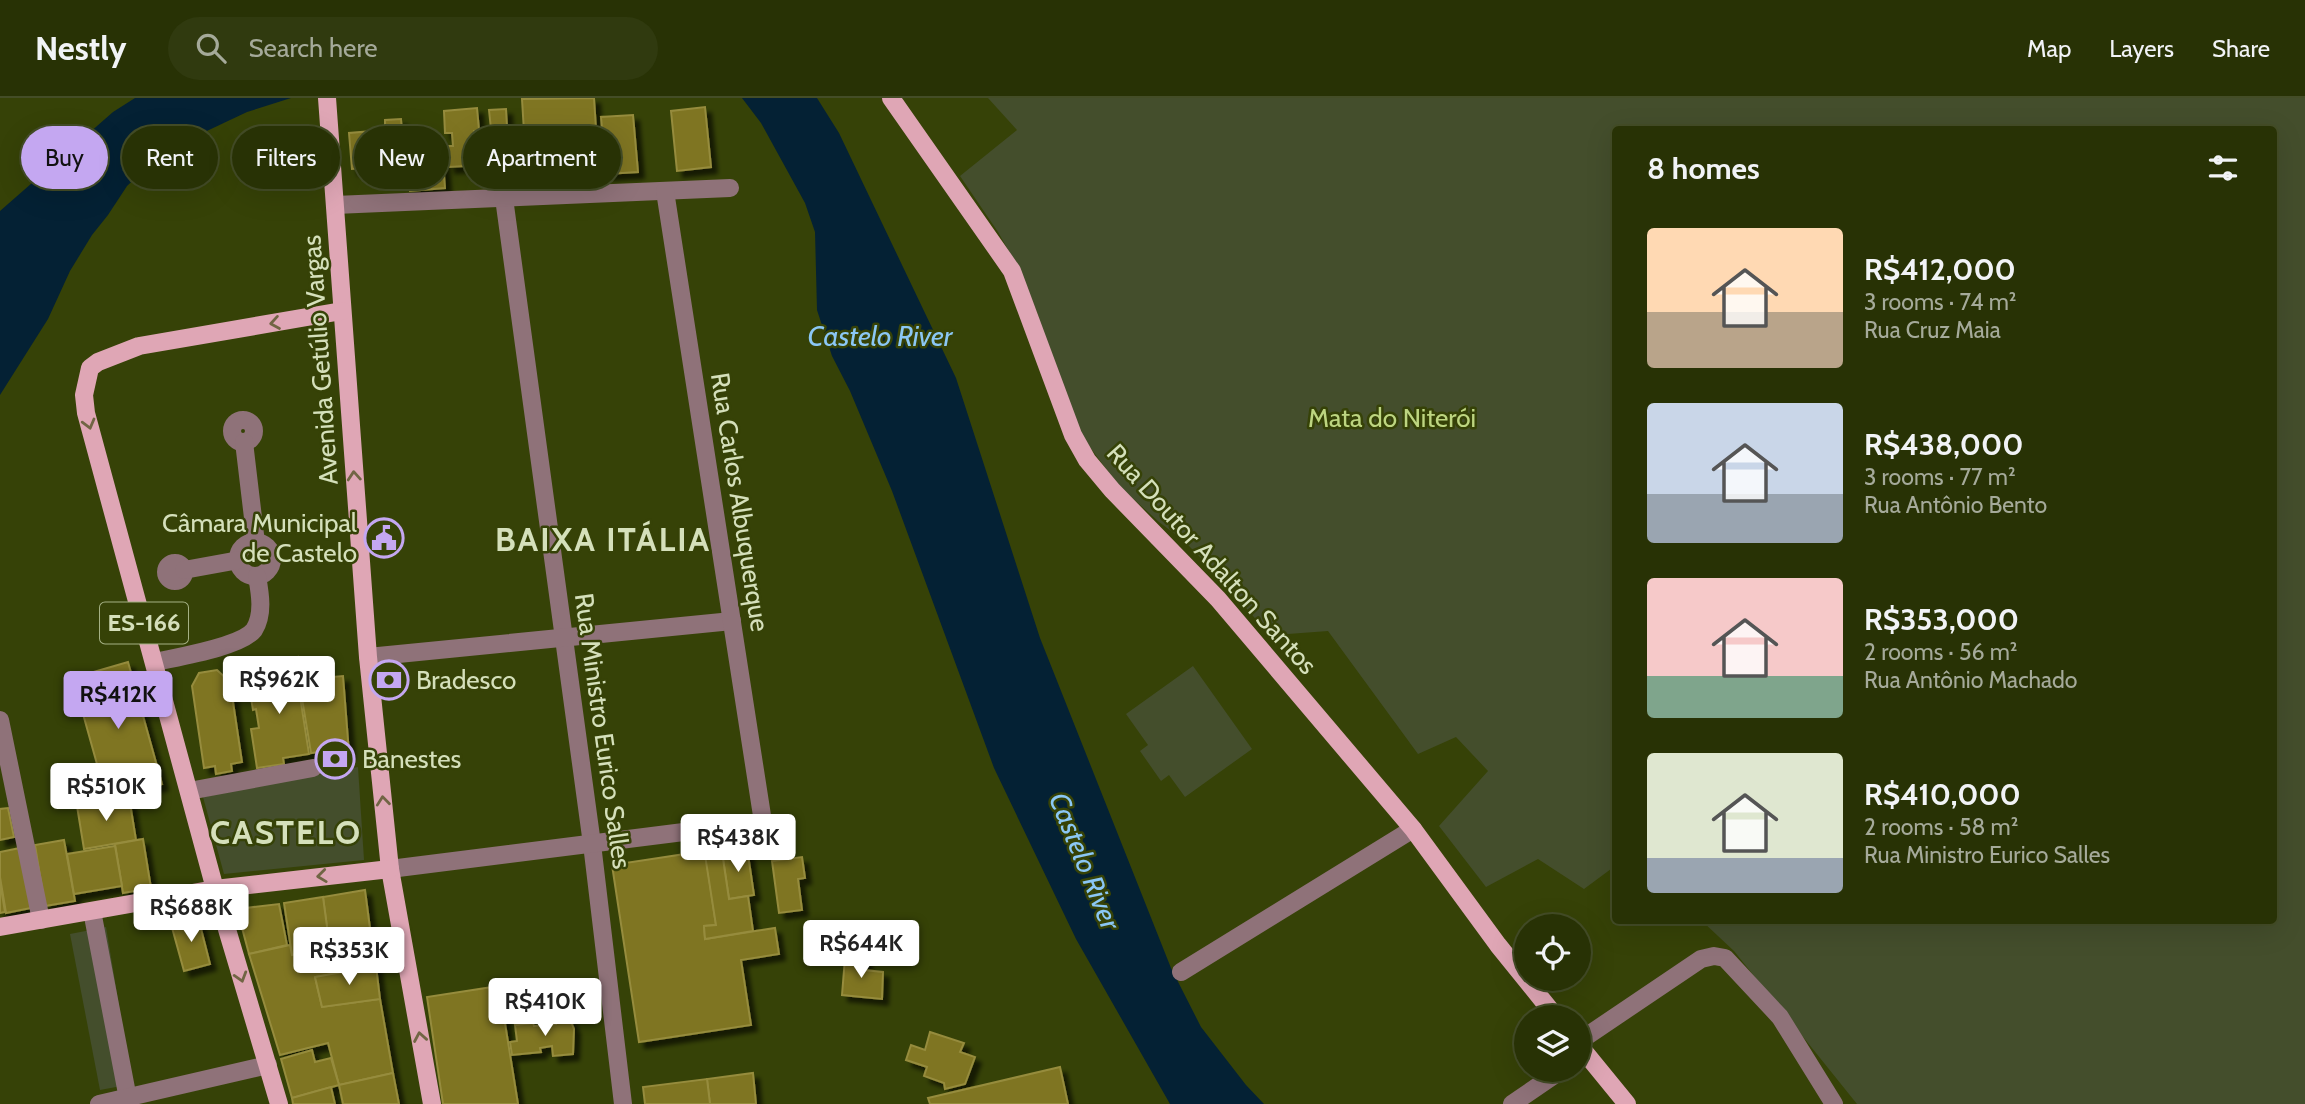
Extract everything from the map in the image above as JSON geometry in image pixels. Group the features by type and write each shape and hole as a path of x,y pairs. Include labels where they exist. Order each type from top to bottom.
{"main road":[{"name":"Rua Doutor Adalton Santos","path":"891,98 1012,271 1073,435 1087,460 1112,490 1218,599 1413,829 1498,945 1546,1005"},
{"name":"Avenida Getúlio Vargas","path":"327,102 368,657 390,869 432,1104"},
{"name":"ES-166","path":"215,889 86,413 86,377 90,368 98,362 139,346 342,311"},
{"path":"0,927 215,889 390,869"},
{"path":"215,889 279,1104"},
{"path":"1591,1061 1627,1104"}],"street":[{"path":"335,205 730,188"},
{"name":"Rua Carlos Albuquerque","path":"592,844 763,822 664,191"},
{"name":"Rua Ministro Eurico Salles","path":"504,198 592,844 623,1104"},
{"path":"244,442 256,543"},
{"path":"256,543 270,550 272,561 267,571 257,576 246,573 239,560 239,554 246,546 256,543"},
{"path":"184,570 239,560"},
{"path":"155,662 217,648 244,638 254,630 260,612 257,576"},
{"path":"368,657 732,621"},
{"path":"0,720 41,920"},
{"path":"189,791 313,768"},
{"path":"1181,972 1413,829"},
{"path":"390,869 592,844"},
{"path":"92,911 129,1101"},
{"path":"1591,1042 1701,959 1714,956 1725,958 1780,1017 1834,1104"},
{"path":"99,1104 129,1101 268,1065"},
{"path":"1512,1104 1544,1082"}],"green space":[{"name":"Mata do Niterói","path":"988,98 2305,98 2305,1104 1857,1104 1734,951 1705,924 2277,924 2277,126 1612,126 1612,868 1584,889 1538,859 1486,887 1439,826 1488,771 1456,737 1418,754 1328,631 1288,634 1266,631 1183,540 1119,486 1089,446 1073,419 1044,344 1038,315 1019,269 960,176 1017,130"},
{"path":"1193,666 1252,749 1185,797 1169,775 1161,781 1140,751 1148,745 1126,714"},
{"path":"358,767 364,860 224,874 203,797"},
{"path":"106,927 132,1084 100,1090 70,934"}],"water":[{"path":"135,98 291,98 247,112 217,126 122,126 122,189 125,189 70,271 48,319 0,395 0,211 25,189 108,189 108,126 97,126"},
{"name":"Castelo River","path":"742,98 817,98 839,133 956,378 1040,638 1171,968 1201,1027 1264,1104 1170,1104 1076,939 994,768 892,491 850,391 832,356 817,310 815,232 805,203 761,123"}],"building":[{"path":"594,98 596,126 524,126 522,99"},
{"path":"705,107 711,167 677,171 671,111"},
{"path":"477,108 479,126 463,126 463,166 449,167 449,146 453,146 452,133 449,133 449,126 445,126 444,111"},
{"path":"506,109 507,126 491,126 489,110"},
{"path":"633,115 638,172 621,173 621,126 602,126 601,117"},
{"path":"401,119 402,126 385,126 385,120"},
{"path":"349,133 354,133 354,169 352,169"},
{"path":"298,657 301,676 297,677 309,754 283,758 284,764 257,768 251,729 259,728 249,686 273,682 270,661"},
{"path":"128,662 162,784 107,800 73,678"},
{"path":"217,670 230,682 242,762 231,764 232,771 216,774 215,766 204,768 192,686 199,673"},
{"path":"343,676 349,753 311,753 299,680"},
{"path":"129,797 136,840 84,849 77,806"},
{"path":"8,808 14,837 0,840 0,809"},
{"path":"143,839 151,888 123,893 115,844"},
{"path":"64,840 75,901 45,906 35,845"},
{"path":"115,846 122,886 74,894 67,854"},
{"path":"20,848 31,908 6,913 0,877 0,852"},
{"path":"747,848 754,895 729,899 722,852"},
{"path":"705,851 716,925 704,926 705,939 775,928 779,954 741,960 751,1025 639,1042 612,865"},
{"path":"722,852 729,899 748,896 753,931 705,939 704,926 716,925 705,855"},
{"path":"802,857 805,878 798,879 802,910 779,913 772,861"},
{"path":"0,882 5,912 0,913"},
{"path":"365,890 371,936 329,942 323,897"},
{"path":"323,897 330,949 292,955 284,903"},
{"path":"279,904 287,945 249,954 237,909"},
{"path":"198,917 210,964 184,971 171,924"},
{"path":"371,936 376,966 315,977 322,1007 380,999 393,1073 339,1085 328,1043 280,1055 249,954 290,945 292,955 330,949 329,942"},
{"path":"845,958 866,959 864,970 883,972 882,999 842,995"},
{"path":"376,966 380,999 322,1007 315,977"},
{"path":"499,986 518,1104 443,1104 427,997"},
{"path":"569,1017 574,1029 573,1054 553,1056 552,1046 540,1048 541,1052 512,1055 510,1042 517,1041 515,1025 556,1024 555,1019"},
{"path":"930,1032 964,1043 960,1052 975,1057 965,1084 945,1089 944,1083 924,1076 927,1067 906,1060 911,1045 925,1050"},
{"path":"312,1050 315,1062 331,1058 339,1085 292,1098 281,1059"},
{"path":"1060,1067 1068,1104 930,1104 928,1098"},
{"path":"393,1073 399,1104 343,1104 339,1085"},
{"path":"753,1073 756,1104 710,1104 707,1079"},
{"path":"707,1079 710,1104 645,1104 643,1087"},
{"path":"331,1087 335,1104 293,1104 292,1098"}],"place":[{"name":"Câmara Municipal de Castelo","path":"384,538"},
{"name":"Bradesco","path":"389,680"},
{"name":"Banestes","path":"335,759"}],"district":[{"name":"BAIXA ITÁLIA","path":"603,539"},
{"name":"CASTELO","path":"286,832"}]}
